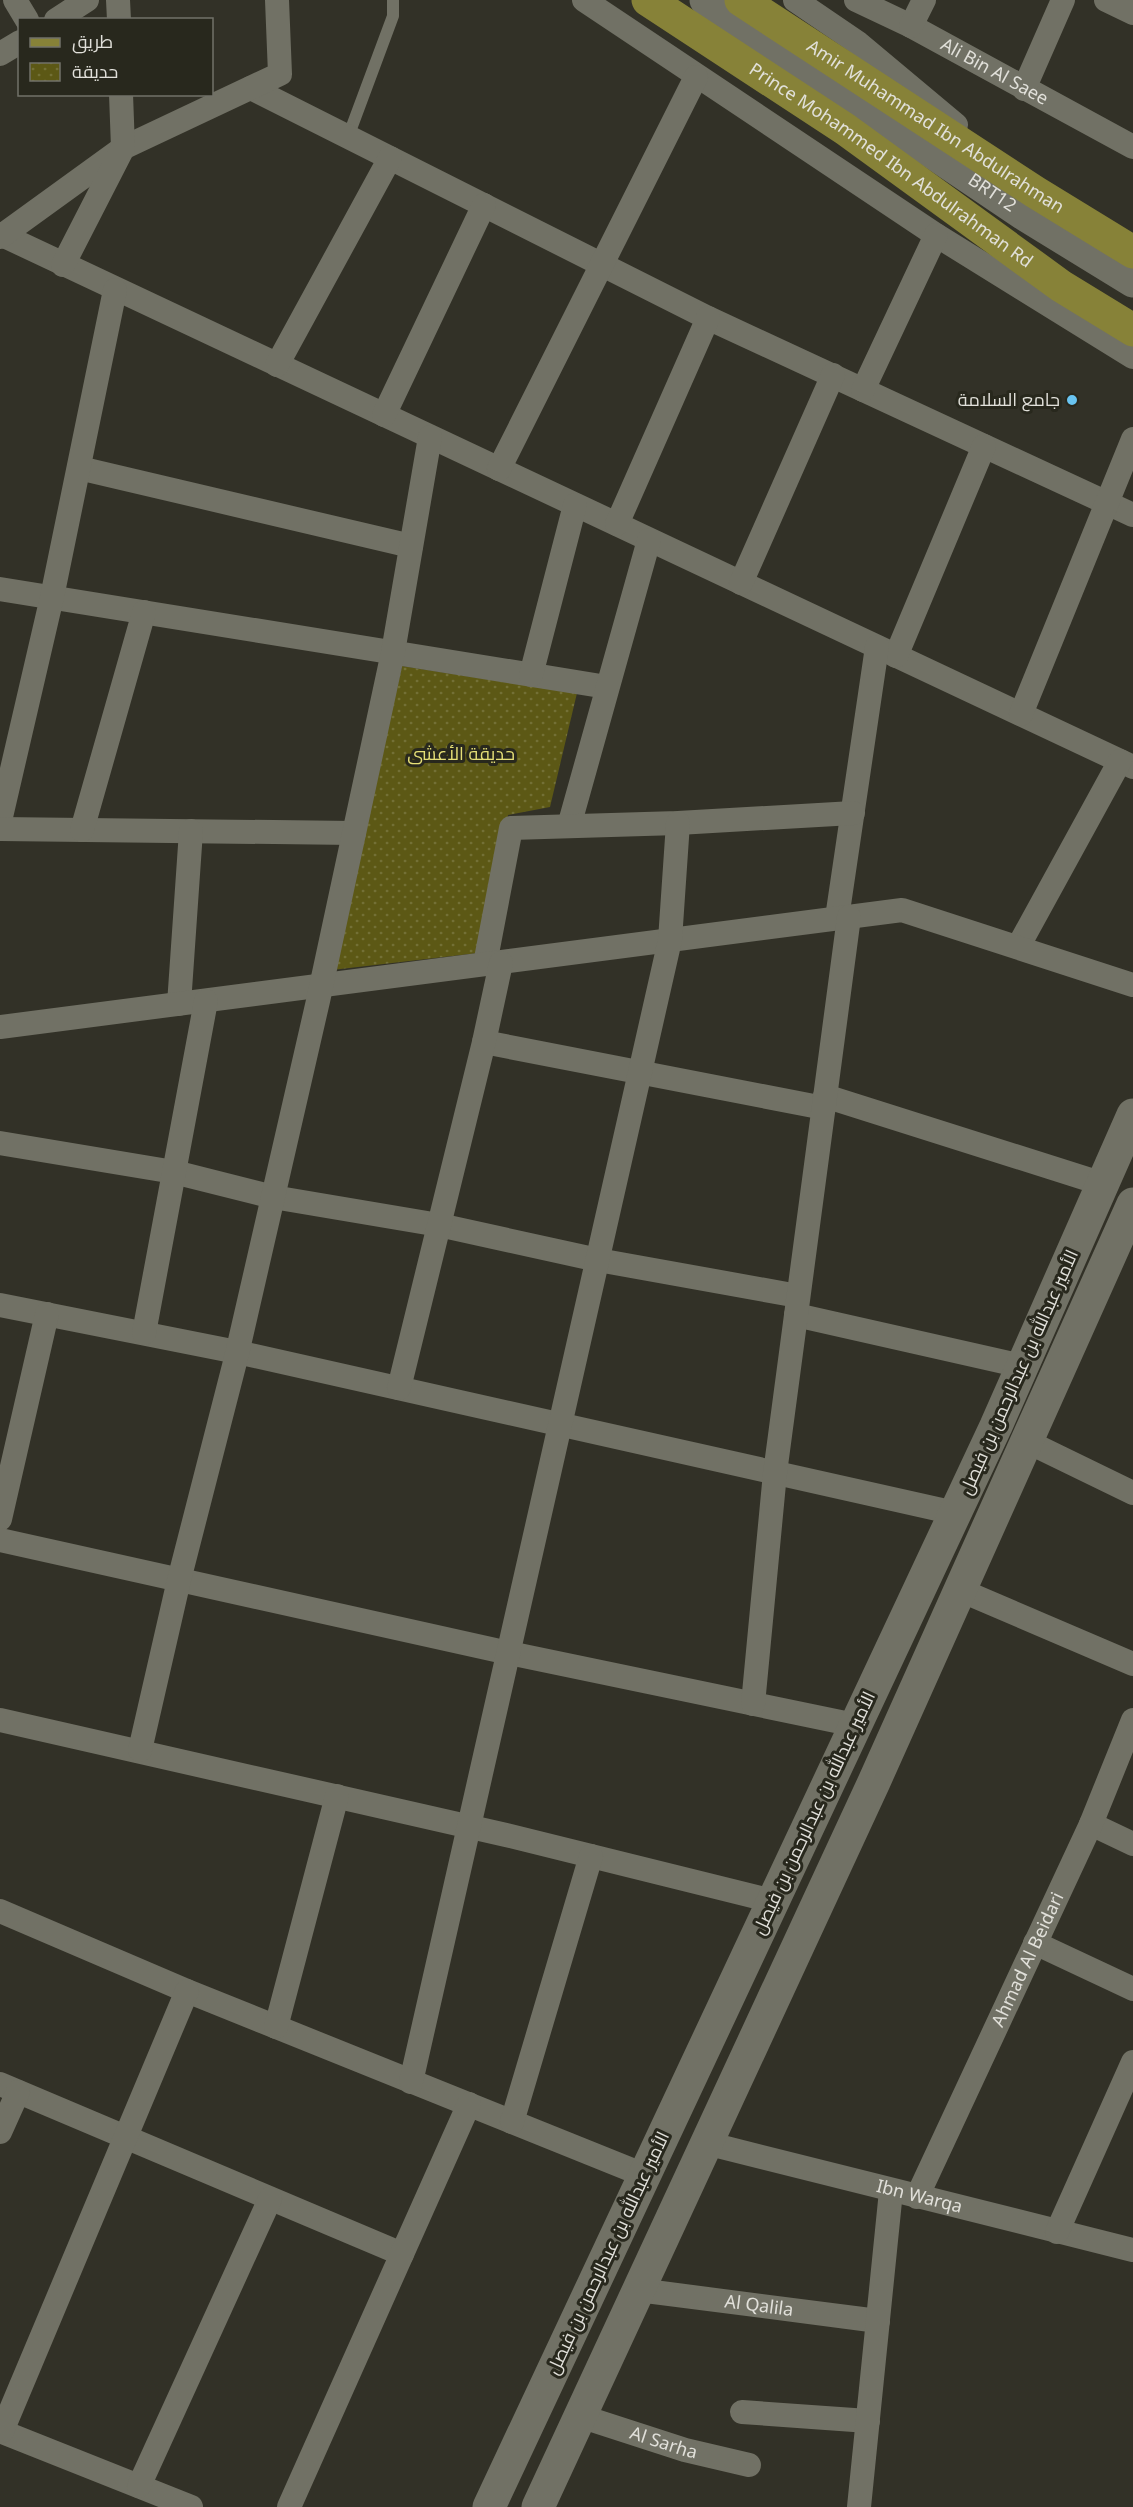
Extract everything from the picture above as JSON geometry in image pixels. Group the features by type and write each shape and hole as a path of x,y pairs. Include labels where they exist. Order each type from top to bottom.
{"main road":[{"name":"Prince Mohammed Ibn Abdulrahman Rd","path":"648,0 845,129 1061,286 1130,332"},
{"name":"BRT12","path":"705,0 1024,214 1133,281"},
{"name":"Amir Muhammad Ibn Abdulrahman","path":"741,0 1035,192 1133,252"},
{"name":"الأمير عبدالله بن عبدالرحمن بن فيصل","path":"489,2507 955,1513 1133,1115"},
{"name":"الأمير عبدالله بن عبدالرحمن بن فيصل","path":"538,2507 960,1590 1133,1204"}],"street":[{"path":"15,0 26,18"},
{"path":"59,18 87,0"},
{"path":"118,0 119,18"},
{"path":"276,0 280,74 123,148 0,236 1127,764 1018,947"},
{"path":"584,0 696,77 936,235 1133,357"},
{"path":"795,0 858,43 1035,192"},
{"name":"Ali Bin Al Saee","path":"856,0 911,26 1133,147"},
{"path":"911,26 924,0"},
{"path":"1024,89 1062,0"},
{"path":"1106,0 1133,12"},
{"path":"0,54 18,43"},
{"path":"499,469 696,77"},
{"path":"251,88 708,318 1133,515"},
{"path":"63,265 123,148 121,96"},
{"path":"277,365 390,158"},
{"path":"384,415 484,205"},
{"path":"863,390 936,235"},
{"path":"0,820 52,597 115,290"},
{"path":"617,525 708,318"},
{"path":"741,583 833,375"},
{"path":"140,1750 179,1580 237,1352 321,986 393,652 430,437"},
{"path":"1021,714 1133,439"},
{"path":"753,1704 775,1473 824,1102 853,813 886,651 984,446"},
{"path":"79,468 411,546"},
{"path":"531,675 574,505"},
{"path":"569,826 649,540"},
{"path":"0,589 607,687"},
{"path":"82,830 144,612"},
{"path":"399,1388 484,1042 511,828 678,823 853,813"},
{"path":"411,2082 670,940 678,823"},
{"path":"0,829 354,833"},
{"path":"179,1004 191,831"},
{"path":"0,1027 902,910 1133,985"},
{"path":"144,1333 206,1001"},
{"path":"484,1042 640,1072 824,1102 1103,1184"},
{"path":"0,1143 174,1172 273,1197 439,1225 797,1305 1022,1366"},
{"path":"0,1305 237,1352 955,1513"},
{"path":"0,1519 9,1438 47,1314"},
{"path":"1026,1441 1133,1494"},
{"path":"0,1540 509,1653 855,1725"},
{"path":"960,1590 1133,1664"},
{"path":"0,1720 337,1796 773,1901"},
{"name":"Ahmad Al Beidari","path":"917,2197 1091,1824 1133,1720"},
{"path":"276,2027 337,1796"},
{"path":"1091,1824 1133,1844"},
{"path":"512,2122 591,1856"},
{"path":"0,1911 187,1991 644,2175"},
{"path":"1035,1943 1133,1989"},
{"path":"187,1991 1,2431 191,2507"},
{"path":"1057,2232 1124,2107 1133,2062"},
{"path":"0,2132 9,2088 402,2254"},
{"path":"289,2507 469,2104"},
{"name":"Ibn Warqa","path":"706,2143 1133,2250"},
{"path":"859,2507 891,2191"},
{"path":"139,2486 270,2199"},
{"name":"Al Qalila","path":"638,2290 878,2321"},
{"path":"742,2412 868,2421"},
{"name":"Al Sarha","path":"580,2416 685,2450 749,2465"}],"lane":[{"path":"348,137 393,16 393,0"}],"green space":[{"name":"حديقة الأعشى","path":"402,666 577,693 550,807 508,815 487,952 332,970"}],"place":[{"name":"جامع السلامة","path":"1072,400"}]}
